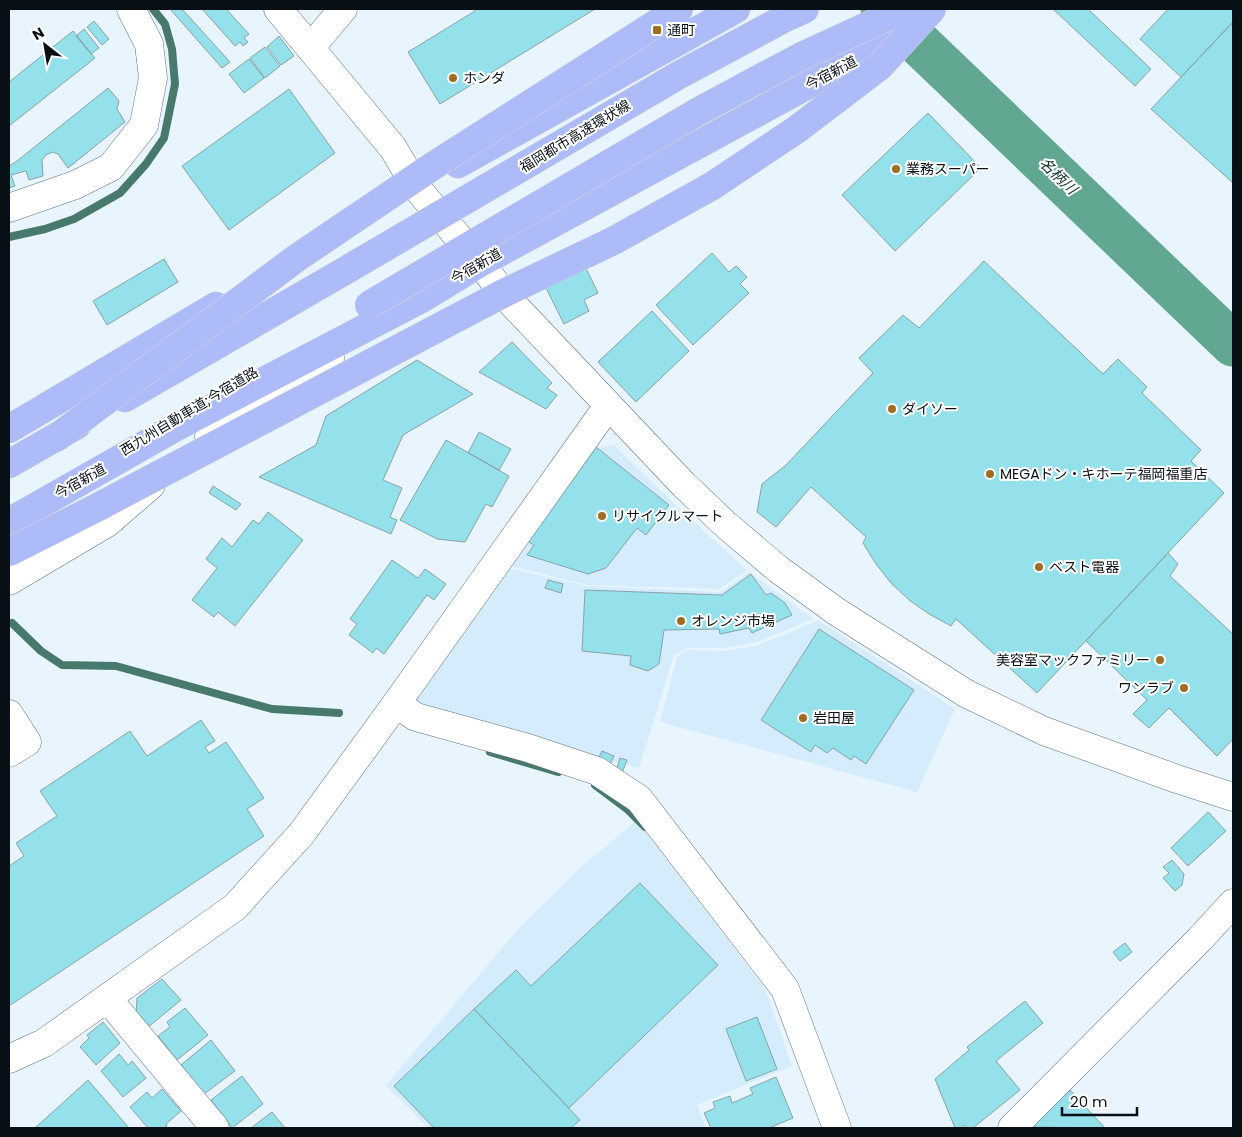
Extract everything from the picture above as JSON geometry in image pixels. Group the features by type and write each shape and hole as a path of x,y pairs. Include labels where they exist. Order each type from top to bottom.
{"highway":[{"path":"9,464 56,438 298,257 433,166 679,9"},
{"path":"9,429 416,187 736,9"},
{"name":"福岡都市高速環状線","path":"56,438 679,75 805,9"},
{"name":"西九州自動車道;今宿道路","path":"9,516 699,110 800,57 904,9"},
{"path":"9,552 104,504 504,293 613,241 712,186 796,130 880,66 932,9"},
{"name":"今宿新道","path":"9,522 176,427 421,299 480,263 865,54 942,9"},
{"path":"9,541 176,427"}],"street":[{"path":"9,208 75,185 111,167 144,125 153,78 149,44 131,9"},
{"path":"278,9 394,148 416,187 508,299 682,484 778,569 836,612 967,694 1044,731 1177,780 1233,797"},
{"path":"311,48 343,9"},
{"path":"9,581 107,523 203,441 421,299"},
{"path":"9,1059 44,1043 235,907 302,833 608,406"},
{"path":"396,704 416,717 528,748 597,770 639,800 784,989 837,1128"},
{"path":"9,714 27,742 9,753"},
{"path":"1012,1128 1199,940 1233,903"},
{"path":"107,998 215,1128"}],"shaded area":[{"path":"614,445 687,516 747,570 720,589 588,585 506,565 594,448"},
{"path":"504,567 587,586 720,592 749,572 813,619 757,642 724,648 686,648 674,655 639,768 421,709 412,695"},
{"path":"818,620 955,709 917,792 660,722 677,657 687,650 725,651 758,645"},
{"path":"637,820 765,989 792,1066 697,1105 706,1128 428,1128 386,1085 521,926 580,868"}],"building":[{"path":"170,9 182,9 230,62 222,68"},
{"path":"202,9 226,9 249,34 244,38 248,42 243,46 240,42 235,46"},
{"name":"ホンダ","path":"474,9 595,9 440,104 408,52 475,11"},
{"path":"1053,9 1088,9 1151,69 1135,86"},
{"path":"1168,9 1233,9 1233,22 1181,77 1140,39"},
{"path":"94,21 109,39 102,45 87,27"},
{"path":"1233,22 1233,183 1151,109"},
{"path":"84,29 99,48 91,54 76,36"},
{"path":"73,31 95,58 9,126 9,82"},
{"path":"279,36 294,56 281,65 267,47"},
{"path":"265,47 280,66 265,78 250,58"},
{"path":"249,59 264,78 244,93 229,74"},
{"path":"108,88 119,101 117,109 125,122 68,168 58,154 53,152 46,155 42,160 43,176 29,180 26,171 11,175 15,186 9,188 9,166"},
{"path":"289,89 335,153 229,230 182,166"},
{"path":"928,113 981,168 895,251 842,195"},
{"path":"712,253 729,272 736,266 747,277 740,284 749,293 693,345 656,305"},
{"path":"164,259 178,282 107,325 93,301"},
{"name":"MEGAドン・キホーテ福岡福重店","path":"984,261 1103,374 1118,359 1147,387 1142,393 1201,450 1191,461 1224,493 1037,693 956,619 951,626 909,600 891,583 876,564 863,543 866,537 811,487 776,527 757,512 762,484 786,465 873,373 859,358 903,315 919,328"},
{"path":"585,266 598,293 584,300 589,311 564,324 545,286"},
{"path":"652,311 689,351 636,402 598,362"},
{"path":"512,342 552,383 547,388 557,395 546,409 479,372"},
{"path":"417,360 473,394 403,435 383,480 402,488 390,517 397,520 391,534 259,477 316,445 326,416"},
{"path":"479,432 511,449 499,470 468,453"},
{"path":"446,440 509,476 492,507 486,504 465,542 437,539 400,520"},
{"name":"リサイクルマート","path":"596,447 669,505 646,535 637,528 606,568 588,574 527,555 534,545 527,541"},
{"path":"213,486 241,504 236,510 209,493"},
{"path":"268,512 303,540 235,626 218,612 214,617 192,600 217,568 206,559 222,538 232,547 253,520 259,524"},
{"path":"1168,553 1178,564 1170,576 1233,634 1233,739 1217,756 1169,708 1149,728 1133,714 1147,700 1086,641"},
{"path":"392,560 418,578 425,569 446,584 434,600 427,595 384,654 376,648 373,653 349,635 357,624 350,619"},
{"name":"オレンジ市場","path":"751,574 766,595 771,593 785,603 792,615 752,633 749,628 720,634 719,629 664,630 659,664 648,671 630,665 631,656 582,651 585,590 722,595"},
{"path":"548,580 563,584 561,593 545,588"},
{"path":"819,629 914,690 866,764 854,756 851,760 833,748 827,753 815,745 811,752 761,720"},
{"path":"201,720 215,741 205,747 209,753 226,742 264,798 247,809 264,836 9,1006 9,866 24,856 16,843 57,816 40,791 130,731 147,756"},
{"path":"602,751 614,756 610,764 598,759"},
{"path":"620,758 627,760 622,773 616,771"},
{"path":"1208,812 1226,831 1188,866 1171,848"},
{"path":"1172,860 1184,874 1182,885 1175,891 1163,878 1169,873 1163,867"},
{"path":"640,883 718,965 569,1108 474,1009 516,970 531,986"},
{"path":"1125,943 1132,952 1120,961 1113,952"},
{"path":"162,979 181,1000 147,1028 136,1015 137,998"},
{"path":"1025,1001 1043,1023 996,1061 1020,1090 973,1128 966,1128 964,1125 960,1128 955,1128 935,1079 969,1050 967,1047"},
{"path":"185,1008 208,1035 177,1060 158,1036 170,1027 167,1022"},
{"path":"474,1009 580,1120 571,1128 434,1128 394,1086"},
{"path":"757,1017 777,1069 746,1081 726,1029"},
{"path":"103,1022 120,1043 96,1065 80,1047 89,1038 87,1035"},
{"path":"211,1040 235,1071 204,1094 181,1065"},
{"path":"119,1054 128,1065 132,1061 146,1078 123,1097 101,1071"},
{"path":"242,1076 263,1104 232,1128 211,1100"},
{"path":"776,1077 793,1118 769,1128 711,1128 704,1113 715,1108 713,1102 730,1096 732,1103 753,1094 750,1088"},
{"path":"88,1080 129,1128 35,1128"},
{"path":"162,1089 181,1111 164,1128 148,1128 130,1107 147,1092 152,1098"},
{"path":"1070,1090 1105,1128 1030,1127"},
{"path":"272,1112 285,1128 251,1128"}],"waterway":[{"path":"9,237 45,229 74,219 120,193 146,164 164,138 175,84 172,49 165,24 153,9"},
{"name":"名柄川","path":"883,9 1233,344"},
{"path":"12,623 41,651 62,665 116,666 272,709 339,713"},
{"path":"490,752 558,772"},
{"path":"595,785 627,809 645,827"}],"place":[{"name":"通町","path":"657,30"},
{"name":"ホンダ","path":"453,78"},
{"name":"業務スーパー","path":"896,169"},
{"name":"ダイソー","path":"892,409"},
{"name":"MEGAドン・キホーテ福岡福重店","path":"990,474"},
{"name":"リサイクルマート","path":"602,516"},
{"name":"ベスト電器","path":"1039,567"},
{"name":"オレンジ市場","path":"681,621"},
{"name":"美容室マックファミリー","path":"1160,660"},
{"name":"ワンラブ","path":"1184,688"},
{"name":"岩田屋","path":"803,718"}]}
